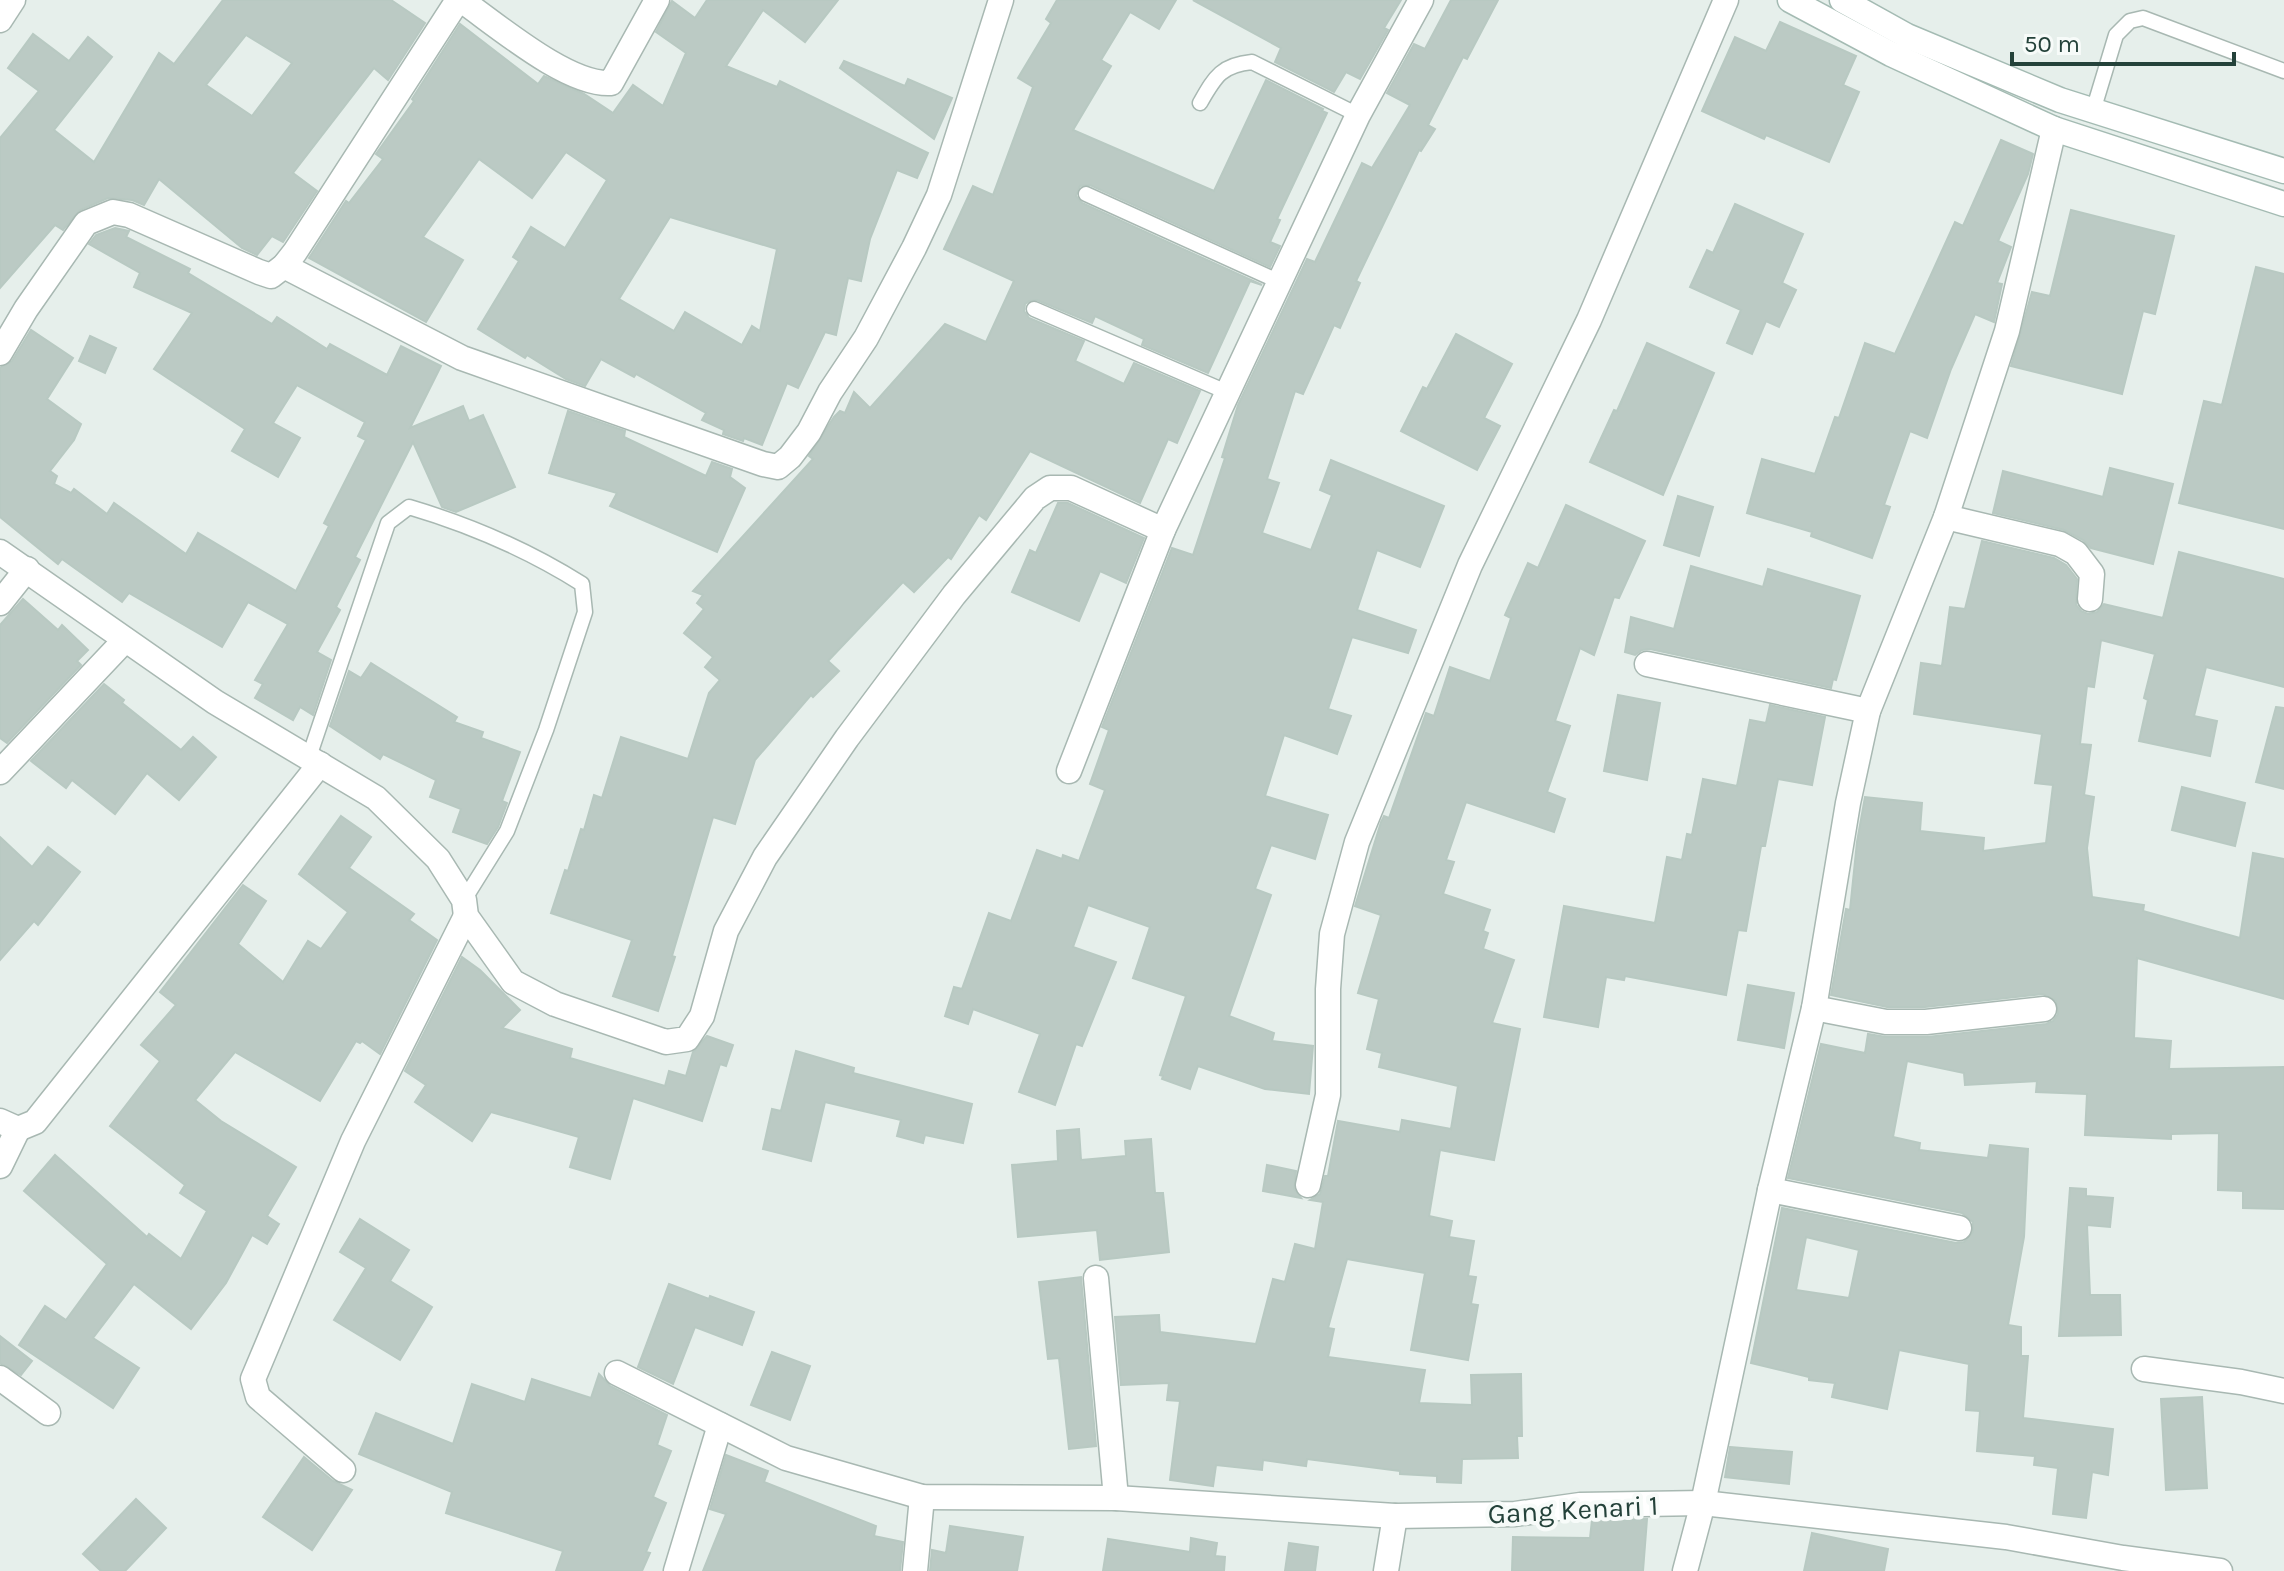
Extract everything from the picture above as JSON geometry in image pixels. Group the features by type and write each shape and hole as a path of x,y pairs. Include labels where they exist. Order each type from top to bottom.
{"street":[{"path":"0,20 13,0"},
{"path":"0,353 26,309 86,223 113,212 129,215 271,276 284,266 460,0 552,64 598,84 611,83 657,0"},
{"path":"284,266 462,358 778,467 809,432 830,392 866,338 914,248 939,195 1001,0"},
{"path":"1069,771 1163,530 1358,115 1421,0"},
{"path":"1308,1185 1328,1095 1328,989 1332,934 1357,842 1470,565 1589,320 1726,0"},
{"path":"1790,0 1891,54 2054,129 2284,204"},
{"path":"1842,0 1907,36 2060,100 2284,171"},
{"path":"1685,1571 1814,1008 1848,803 1868,711 1946,517 2007,331 2054,129"},
{"path":"0,552 215,702 376,798 438,859 465,908 513,982 555,1004 666,1042 687,1039 702,1016 726,931 765,857 847,738 954,595 1035,498 1050,488 1071,488 1163,530"},
{"path":"1946,517 2060,544 2076,553 2092,574 2090,599"},
{"path":"0,603 27,569"},
{"path":"0,772 125,640"},
{"path":"1647,664 1868,711"},
{"path":"0,1166 9,1125 35,1122 314,761"},
{"path":"343,1470 258,1397 253,1379 353,1141 465,908"},
{"path":"1814,1008 1886,1022 1926,1022 2044,1009"},
{"path":"1770,1190 1959,1228"},
{"path":"1096,1278 1116,1498"},
{"path":"2144,1369 2284,1391"},
{"name":"Gang Kenari 1","path":"617,1373 786,1458 922,1497 1116,1498 1395,1516 1515,1514 1580,1505 1703,1503 2006,1537 2220,1571"},
{"path":"0,1378 48,1413"},
{"path":"676,1571 720,1425"},
{"path":"915,1571 922,1497"},
{"path":"1386,1571 1395,1516"}],"lane":[{"path":"2093,111 2116,35 2130,21 2143,18 2284,71"},
{"path":"1200,103 1216,76 1234,64 1252,62 1358,115"},
{"path":"1086,194 1280,282"},
{"path":"1034,309 1229,393"},
{"path":"314,761 388,523 409,507 447,518 543,559 582,584 585,612 546,730 507,831 465,908"}],"building":[{"path":"223,0 391,0 425,23 388,80 374,68 293,173 317,191 283,242 272,236 257,255 242,248 159,179 144,205 132,200 108,198 80,210 63,230 55,225 0,288 0,138 39,91 8,68 33,34 69,61 88,37 112,57 54,130 94,162 159,53 174,64","holes":["246,35 292,63 252,116 206,85"]},
{"path":"707,0 838,0 805,42 763,10 726,66 777,87 780,81 928,153 917,178 897,170 870,239 861,281 848,278 836,335 825,332 798,388 787,383 762,445 723,434 724,430 702,420 706,413 636,374 634,377 601,359 585,386 566,379 527,355 525,358 478,329 519,261 513,257 531,227 565,248 607,180 566,152 532,198 479,159 423,237 463,260 426,322 309,258 346,201 349,203 383,159 376,154 414,101 412,99 460,24 538,84 544,76 584,94 613,113 633,85 663,106 686,53 656,32 672,1 695,18","holes":["670,217 777,249 760,331 752,326 742,345 685,312 674,331 619,299"]},
{"path":"1057,0 1176,0 1159,29 1130,12 1101,60 1111,66 1073,130 1214,191 1266,80 1327,113 1277,219 1280,220 1270,242 1280,246 1270,267 1090,185 1080,186 1076,196 1082,203 1262,285 1250,281 1208,373 1142,345 1144,339 1095,316 1092,323 1037,300 1025,304 1024,311 1029,318 1084,341 1075,361 1124,384 1134,363 1200,391 1177,443 1168,439 1140,503 1030,451 986,520 979,515 951,559 948,557 914,592 903,582 828,661 839,671 813,697 811,695 755,760 735,824 713,817 658,1011 613,996 632,940 551,913 581,829 584,830 594,795 602,798 621,737 688,759 709,693 720,680 705,667 713,657 684,633 704,609 697,603 703,595 693,591 813,459 809,456 834,417 840,411 845,413 854,392 870,408 945,324 986,342 1014,281 944,249 973,186 993,195 1033,87 1018,78 1051,23 1046,19"},
{"path":"1193,0 1401,0 1360,79 1346,72 1334,92 1275,62 1281,48"},
{"path":"1451,0 1498,0 1467,59 1463,57 1428,125 1435,129 1419,150 1356,281 1360,283 1340,328 1334,325 1303,394 1295,391 1267,479 1279,483 1262,533 1311,550 1332,495 1320,490 1331,460 1444,506 1420,567 1377,550 1357,610 1416,630 1408,653 1352,637 1328,709 1351,716 1337,754 1284,735 1265,796 1328,815 1315,859 1271,845 1255,889 1271,895 1229,1016 1274,1033 1272,1041 1313,1046 1309,1094 1265,1089 1198,1066 1190,1089 1162,1079 1160,1075 1186,996 1133,978 1150,927 1088,905 1073,947 1116,962 1082,1046 1076,1044 1055,1105 1019,1092 1040,1034 973,1009 968,1024 945,1016 954,987 962,989 989,913 1011,921 1037,850 1079,861 1105,790 1090,784 1109,730 1102,727 1172,548 1193,555 1225,458 1222,457 1238,405 1307,259 1315,262 1362,163 1372,168 1410,105 1387,93 1414,44 1425,49"},
{"path":"1780,22 1856,56 1843,85 1859,92 1829,162 1766,135 1764,139 1702,111 1735,37 1766,51"},
{"path":"844,61 905,86 908,79 952,98 934,139 840,68"},
{"path":"2001,140 2033,154 2028,174 1998,241 2011,247 1997,283 2002,284 1994,322 1975,314 1951,369 1927,438 1910,431 1884,505 1890,507 1872,558 1811,536 1812,532 1747,513 1762,459 1815,474 1835,417 1839,418 1865,343 1895,354 1955,222 1963,226"},
{"path":"1735,204 1803,234 1782,283 1796,290 1779,327 1766,321 1752,354 1727,343 1741,310 1690,287 1707,250 1713,253"},
{"path":"2071,210 2174,236 2155,314 2143,311 2122,394 2011,366 2032,292 2050,296"},
{"path":"115,228 129,231 126,237 190,269 188,273 272,324 277,317 327,349 330,344 387,375 401,346 441,366 410,428 463,406 469,421 483,415 515,487 456,512 442,507 413,442 355,557 360,560 336,607 340,610 317,652 331,660 313,715 300,707 293,720 255,698 263,684 255,680 288,624 248,602 222,647 129,593 122,602 62,559 58,564 0,517 0,368 12,361 31,330 73,358 47,399 81,424 74,440 50,471 57,476 54,484 71,493 74,489 107,514 114,503 186,554 198,533 296,591 329,526 324,523 366,440 358,436 365,422 297,385 273,423 300,438 278,477 232,451 245,429 154,369 192,313 134,287 140,273 89,244 96,235"},
{"path":"2256,267 2284,274 2284,529 2179,503 2204,401 2222,405"},
{"path":"1456,334 1512,364 1484,418 1500,426 1477,470 1401,431 1423,387 1427,389"},
{"path":"90,336 116,348 105,373 79,361"},
{"path":"1647,343 1714,373 1663,495 1590,462"},
{"path":"568,411 625,431 624,437 706,476 712,462 732,469 730,477 745,488 717,552 610,506 617,493 549,473"},
{"path":"2110,468 2173,484 2153,564 2091,548 2064,530 1993,513 2003,471 2103,497"},
{"path":"1678,496 1713,507 1699,556 1664,545"},
{"path":"1058,503 1068,503 1144,538 1126,583 1100,571 1079,621 1012,592 1030,550 1036,553"},
{"path":"1566,505 1645,541 1619,598 1614,597 1594,655 1580,648 1555,721 1570,726 1547,792 1565,799 1554,832 1466,802 1446,860 1454,862 1443,894 1490,910 1483,931 1488,933 1483,949 1514,960 1492,1023 1520,1029 1494,1160 1440,1150 1429,1216 1452,1221 1449,1237 1474,1241 1468,1276 1476,1277 1471,1304 1478,1305 1468,1360 1411,1350 1425,1273 1347,1259 1328,1328 1334,1329 1328,1357 1425,1370 1419,1403 1472,1405 1471,1375 1521,1374 1522,1436 1517,1436 1518,1458 1462,1459 1461,1483 1437,1482 1437,1476 1400,1474 1400,1471 1307,1459 1306,1466 1263,1460 1262,1470 1216,1465 1213,1486 1170,1480 1180,1401 1167,1400 1169,1383 1121,1385 1115,1317 1159,1315 1160,1332 1256,1344 1273,1279 1285,1282 1295,1244 1315,1249 1323,1202 1310,1200 1320,1194 1325,1176 1328,1176 1338,1121 1400,1132 1402,1120 1451,1129 1458,1086 1379,1067 1382,1053 1367,1049 1379,999 1358,993 1381,915 1355,906 1381,822 1384,816 1389,818 1426,713 1434,716 1450,667 1490,681 1511,618 1505,615 1528,563 1538,568"},
{"path":"1982,541 2054,558 2066,565 2077,579 2076,605 2088,614 2097,612 2104,604 2163,618 2179,552 2284,579 2284,687 2206,667 2194,716 2217,721 2210,756 2139,741 2148,700 2144,698 2155,654 2101,640 2094,687 2087,686 2080,744 2091,745 2084,795 2094,797 2087,848 2092,897 2144,905 2143,911 2240,938 2253,853 2284,859 2284,999 2137,958 2134,1038 2171,1041 2169,1069 2284,1067 2284,1209 2243,1208 2243,1191 2218,1190 2219,1133 2171,1134 2171,1139 2085,1135 2087,1094 2036,1092 2037,1081 1965,1085 1964,1073 1907,1061 1893,1137 1920,1143 1919,1150 1988,1158 1990,1145 2028,1149 2024,1237 2008,1325 2021,1327 2021,1356 2028,1356 2023,1418 2113,1429 2108,1475 2092,1472 2086,1518 2053,1514 2058,1468 2034,1465 2035,1456 1977,1451 1980,1411 1966,1410 1969,1364 1899,1350 1887,1409 1832,1397 1835,1383 1809,1380 1809,1377 1751,1363 1782,1208 1956,1243 1964,1242 1973,1232 1973,1222 1962,1213 1788,1178 1821,1044 1865,1053 1868,1034 1927,1037 2046,1024 2058,1014 2056,1001 2043,994 1925,1007 1887,1007 1831,995 1846,909 1850,910 1865,797 1922,803 1920,831 1984,838 1983,851 2046,843 2053,785 2035,783 2042,734 1914,714 1921,663 1942,666 1950,607 1965,609","holes":["1806,1237 1859,1250 1849,1298 1796,1290"]},
{"path":"1691,566 1763,587 1768,569 1860,596 1831,688 1650,649 1635,655 1625,652 1631,617 1674,629"},
{"path":"23,599 58,630 62,625 88,650 77,661 81,665 7,743 0,738 0,625"},
{"path":"371,663 457,717 454,722 483,732 481,738 520,752 502,801 507,803 498,827 487,844 453,832 461,809 430,797 436,780 383,754 380,759 330,726 349,671 361,678"},
{"path":"104,684 124,700 122,703 181,750 193,737 216,757 179,800 147,773 115,814 72,780 66,788 31,761"},
{"path":"1618,695 1660,703 1647,780 1604,771"},
{"path":"1770,705 1825,717 1812,785 1778,779 1765,846 1761,846 1746,931 1738,930 1726,995 1625,976 1624,980 1606,977 1598,1027 1544,1017 1564,906 1655,923 1667,857 1682,860 1687,834 1692,835 1703,779 1737,786 1750,720 1766,723"},
{"path":"2276,707 2284,708 2284,789 2256,782"},
{"path":"2182,787 2245,803 2235,846 2172,830"},
{"path":"341,816 371,837 349,868 414,914 409,920 437,940 380,1054 362,1041 356,1041 320,1101 235,1052 195,1100 221,1121 296,1167 267,1216 279,1224 267,1244 252,1235 226,1283 191,1329 134,1284 93,1338 139,1368 113,1408 19,1345 45,1306 66,1320 107,1264 24,1191 55,1155 147,1237 149,1234 181,1259 207,1211 180,1193 185,1185 110,1126 160,1061 141,1045 176,1005 160,992 243,885 266,901 238,944 283,982 308,941 321,949 348,912 299,874"},
{"path":"0,837 32,867 48,847 80,872 38,925 34,921 0,960"},
{"path":"462,957 480,970 520,1010 502,1028 572,1049 570,1058 665,1086 669,1071 686,1076 693,1052 707,1036 733,1045 726,1066 720,1064 702,1121 633,1098 610,1179 570,1167 579,1137 491,1112 472,1141 415,1102 426,1085 405,1071"},
{"path":"1748,985 1794,993 1784,1048 1738,1040"},
{"path":"796,1051 854,1068 853,1073 972,1104 963,1143 925,1135 923,1143 897,1136 901,1120 825,1102 811,1161 763,1149 772,1109 781,1111"},
{"path":"1079,1129 1081,1160 1126,1156 1125,1141 1151,1139 1155,1193 1163,1193 1169,1252 1100,1260 1097,1230 1018,1237 1012,1165 1058,1161 1057,1131"},
{"path":"1267,1165 1296,1171 1294,1189 1301,1198 1263,1191"},
{"path":"2070,1188 2086,1189 2086,1196 2113,1198 2110,1227 2087,1225 2090,1295 2120,1295 2121,1335 2059,1336"},
{"path":"360,1219 409,1250 390,1281 432,1307 400,1360 334,1320 366,1268 340,1252"},
{"path":"1081,1277 1096,1446 1069,1449 1059,1358 1048,1359 1039,1282"},
{"path":"669,1284 754,1312 742,1345 695,1327 673,1384 638,1367"},
{"path":"0,1336 32,1361 21,1375 0,1363"},
{"path":"772,1352 810,1366 790,1420 751,1405"},
{"path":"599,1374 610,1386 667,1415 657,1445 671,1451 653,1497 666,1503 646,1552 650,1553 642,1571 556,1571 563,1551 446,1513 452,1492 359,1454 376,1413 453,1444 472,1384 525,1402 532,1379 591,1398"},
{"path":"2202,1397 2207,1488 2166,1490 2161,1399"},
{"path":"1730,1447 1792,1452 1789,1484 1725,1477"},
{"path":"726,1455 768,1471 764,1482 876,1526 874,1536 903,1542 900,1571 703,1571 726,1514 710,1509"},
{"path":"304,1457 333,1481 352,1490 312,1550 263,1517"},
{"path":"136,1499 166,1528 125,1571 101,1571 83,1554"},
{"path":"1647,1519 1643,1571 1512,1571 1513,1537 1590,1538 1592,1520"},
{"path":"950,1526 1023,1537 1017,1571 930,1571 932,1550 946,1553"},
{"path":"1812,1533 1888,1549 1884,1571 1804,1571"},
{"path":"1191,1538 1217,1543 1215,1556 1225,1557 1224,1571 1103,1571 1108,1539 1190,1552"},
{"path":"1289,1543 1318,1547 1315,1571 1285,1571"}]}
